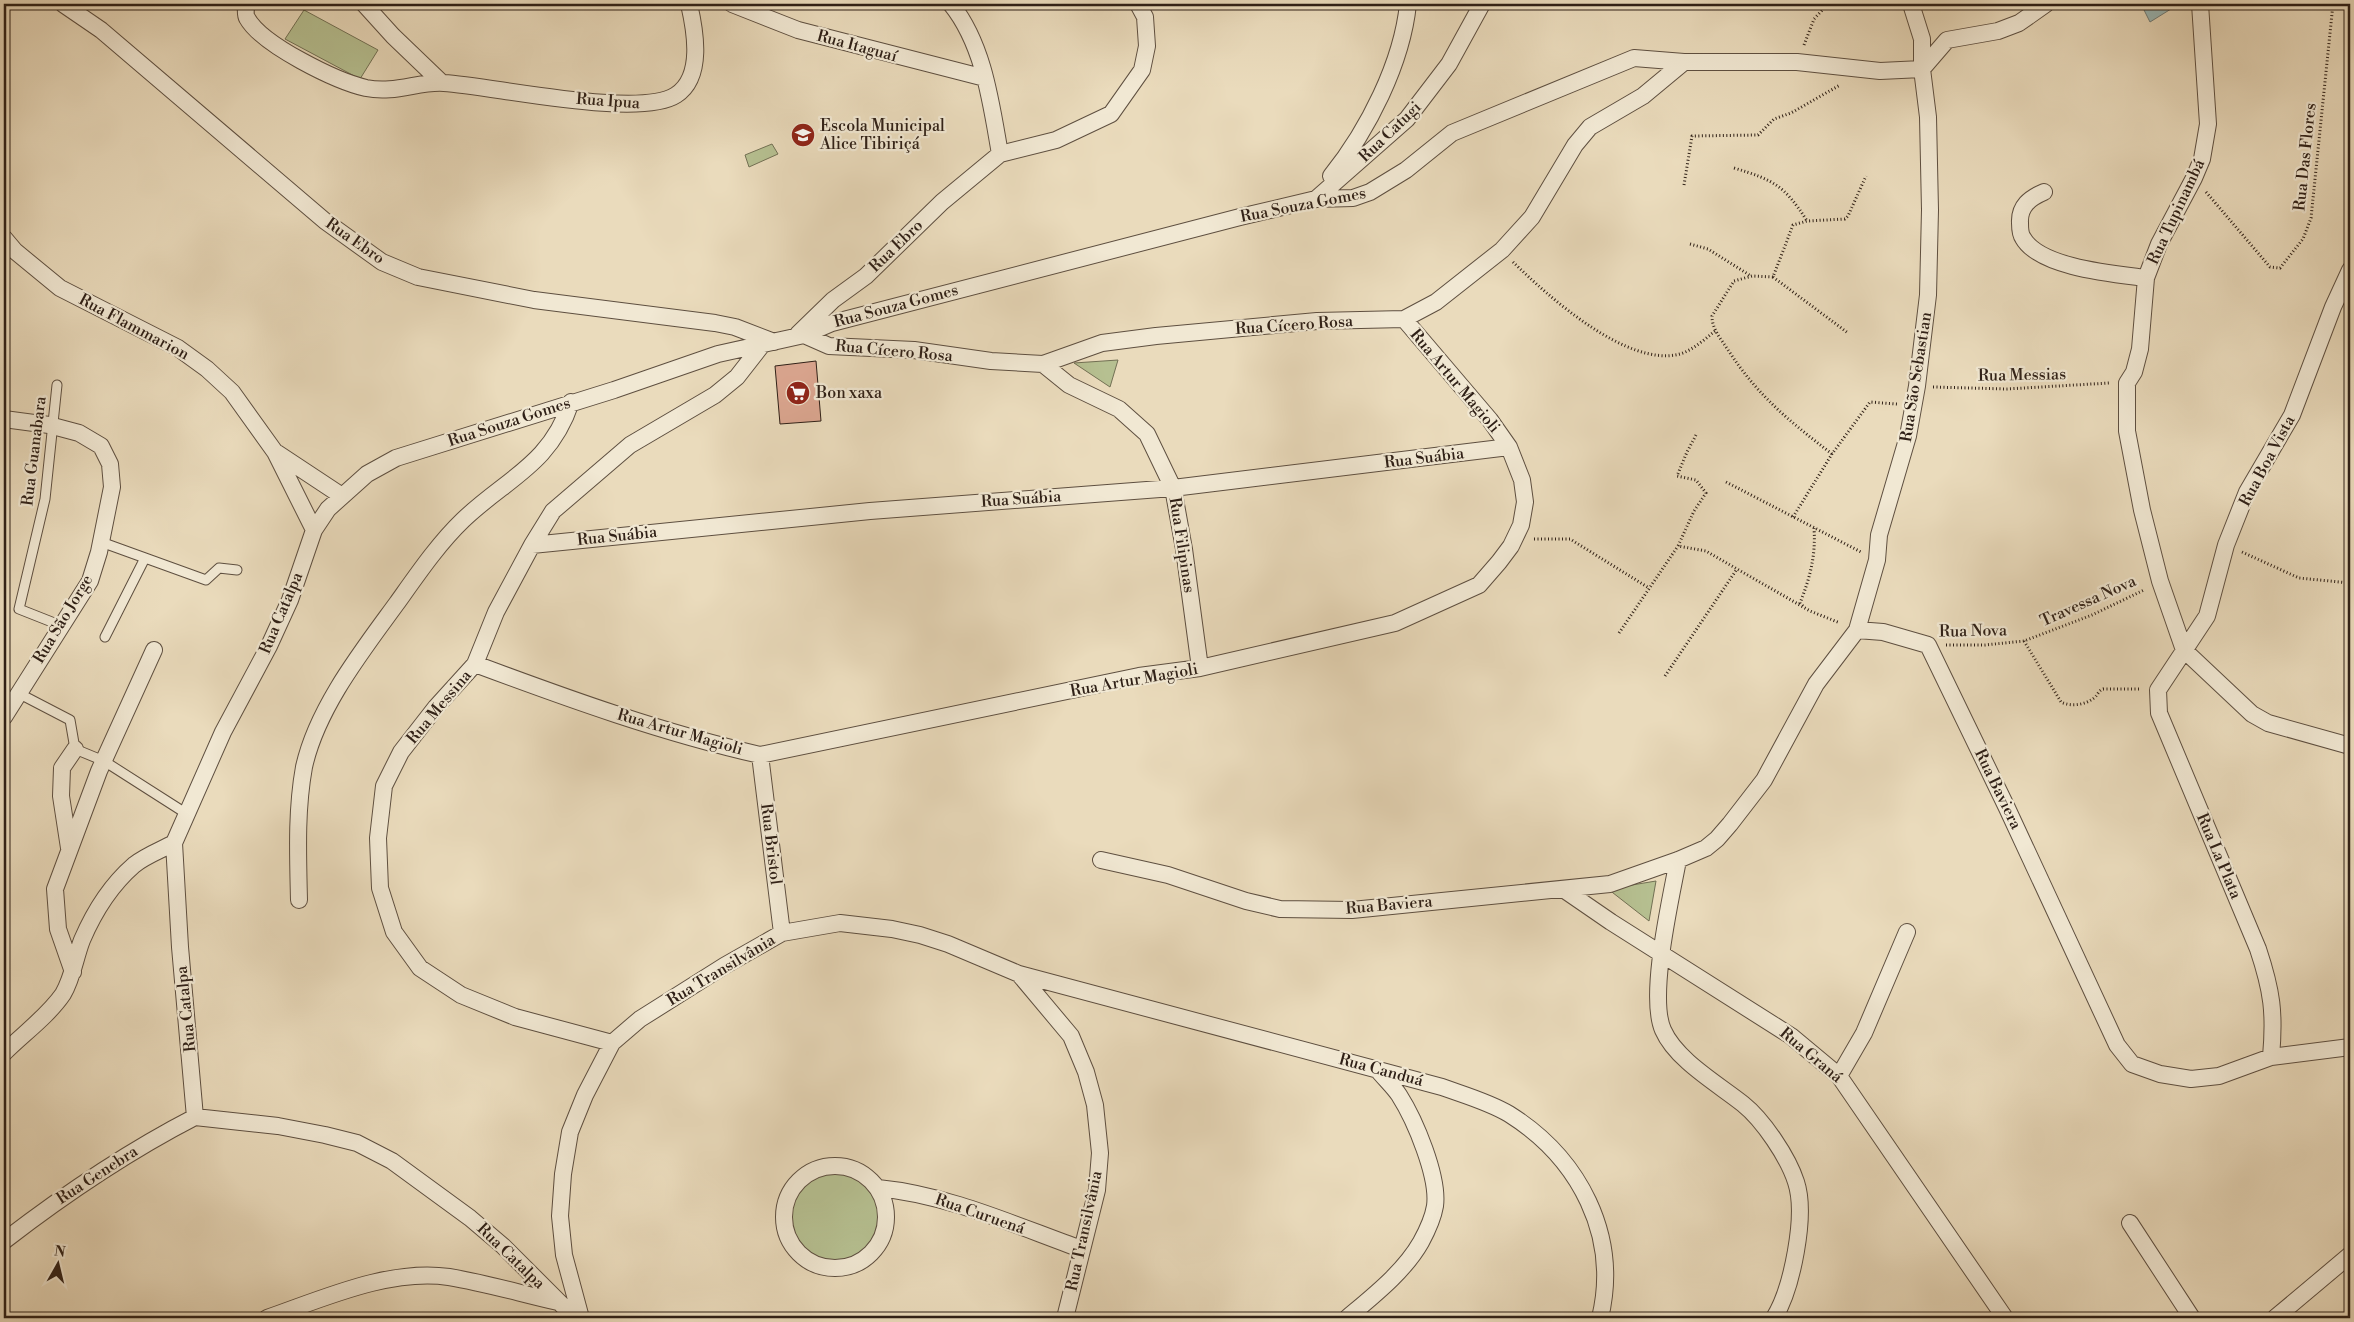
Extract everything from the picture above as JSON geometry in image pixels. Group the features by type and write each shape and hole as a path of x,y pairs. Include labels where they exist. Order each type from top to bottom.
{"street":[{"name":"Rua Ebro","path":"63,4 101,30 325,221 382,262 427,279 534,300 735,327 769,343"},
{"name":"Rua Ipua","path":"246,4 246,17 262,37 314,67 366,88 399,90 442,83 596,102 645,104 676,95 688,82 697,56 695,27 689,4"},
{"path":"364,4 393,36 442,83"},
{"name":"Rua Itaguaí","path":"732,4 798,30 985,78"},
{"path":"951,4 959,14 972,40 985,78 1000,154 1056,140 1110,114 1142,70 1147,46 1145,17 1138,4"},
{"path":"1316,199 1352,148 1381,93 1395,62 1408,4"},
{"name":"Rua Catugi","path":"1316,199 1407,119 1449,64 1482,4"},
{"name":"Rua São Sebastian","path":"1857,630 1877,560 1879,535 1908,436 1917,386 1928,295 1930,210 1928,117 1922,69 1922,39 1911,4"},
{"path":"1922,69 1948,40 1998,31 2019,22 2046,4"},
{"name":"Rua Tupinambá","path":"2180,656 2142,510 2127,431 2127,383 2134,372 2140,349 2146,278 2159,244 2202,159 2208,124 2200,4"},
{"name":"Rua Souza Gomes","path":"342,496 367,474 396,458 624,386 718,354 798,337 832,323 1068,260 1316,199 1353,198 1370,192 1406,170 1452,133 1634,58 1684,62 1797,62 1880,70 1922,69"},
{"name":"Rua Cícero Rosa","path":"798,337 829,346 914,350 990,361 1043,364 1102,343 1156,336 1317,321 1404,319 1436,302 1502,250 1532,216 1575,145 1590,127 1643,96 1684,62"},
{"name":"Rua Ebro","path":"798,337 833,300 866,276 942,202 1000,154"},
{"path":"2044,192 2031,198 2020,216 2023,238 2033,249 2047,257 2084,269 2146,278"},
{"name":"Rua Flammarion","path":"4,238 15,251 60,288 178,348 207,369 232,392 275,452 314,530"},
{"name":"Rua Boa Vista","path":"2180,656 2207,616 2226,545 2247,492 2292,415 2333,307 2350,270"},
{"name":"Rua Artur Magioli","path":"475,664 535,687 702,742 760,755 1139,676 1200,668 1395,623 1479,585 1499,562 1514,539 1521,525 1526,502 1522,480 1509,448 1490,420 1404,319"},
{"name":"Rua Messina","path":"612,1043 515,1017 461,995 420,968 394,932 380,888 378,838 384,786 401,752 436,708 475,664 496,612 532,545 553,511 630,444 715,395 736,377 769,343"},
{"name":"Rua Filipinas","path":"1043,364 1068,385 1119,409 1139,424 1147,434 1173,488 1184,549 1200,668"},
{"path":"299,900 298,826 304,767 320,722 356,658 418,574 463,520 527,468 552,442 564,422 571,402"},
{"name":"Rua São Jorge","path":"4,419 78,433 101,446 110,464 112,487 90,581 4,717"},
{"name":"Rua Suábia","path":"532,545 870,511 1173,488 1509,448"},
{"path":"275,452 342,496"},
{"name":"Rua Catalpa","path":"342,496 328,509 314,530 290,600 269,646 223,732 174,843 180,947 195,1117 278,1126 357,1143 392,1162 470,1218 503,1246 575,1318"},
{"path":"1857,630 1883,632 1928,644"},
{"name":"Rua Baviera","path":"1101,860 1168,875 1246,901 1280,909 1352,910 1610,884 1706,848 1730,824 1764,780 1816,684 1857,630"},
{"name":"Rua Baviera","path":"1928,644 2007,808 2117,1045 2132,1064 2160,1074 2190,1079 2220,1076 2271,1057 2350,1047"},
{"path":"73,972 58,929 55,889 69,848 104,761 154,650"},
{"path":"2158,690 2180,656 2252,714 2268,723 2350,746"},
{"name":"Rua La Plata","path":"2158,690 2159,713 2258,949 2269,982 2273,998 2274,1033 2271,1057"},
{"path":"69,848 63,816 62,768 75,749"},
{"name":"Rua Bristol","path":"760,755 782,933"},
{"path":"4,1053 54,1006 64,992 73,972 82,941 96,911 112,888 135,864 174,843"},
{"path":"1678,860 1662,954 1659,1006 1662,1029 1676,1050 1751,1112 1782,1153 1797,1183 1799,1213 1797,1253 1788,1286 1774,1318"},
{"name":"Rua Graná","path":"1563,889 1791,1036 1839,1076 1998,1314"},
{"name":"Rua Transilvânia","path":"581,1318 564,1255 560,1216 563,1174 570,1132 585,1095 612,1043 640,1019 724,966 782,933 840,924 892,929 948,944 1019,974 1071,1036 1086,1072 1095,1105 1100,1154 1096,1190 1065,1318"},
{"path":"1839,1076 1864,1033 1906,932"},
{"name":"Rua Canduá","path":"1019,974 1442,1087 1508,1114 1535,1133 1558,1155 1577,1179 1590,1201 1600,1233 1605,1268 1604,1302 1600,1318"},
{"path":"1347,1318 1386,1284 1409,1259 1421,1243 1435,1205 1430,1164 1419,1135 1399,1096 1377,1069"},
{"name":"Rua Genebra","path":"4,1241 59,1198 111,1164 157,1136 195,1117"},
{"path":"831,1166 849,1168 865,1175 878,1188 885,1204 887,1222 882,1240 872,1254 857,1264 840,1269 822,1267 805,1259 792,1246 785,1230 784,1221 788,1195 799,1181 814,1170 831,1166"},
{"name":"Rua Curuená","path":"878,1188 908,1191 943,1199 1081,1249"},
{"path":"2130,1223 2192,1318"},
{"path":"2275,1318 2350,1255"},
{"path":"267,1318 368,1284 412,1277 448,1277 558,1302"}],"lane":[{"name":"Rua Guanabara","path":"57,385 45,499 19,609 62,626"},
{"path":"100,542 206,580 219,568 237,570"},
{"path":"104,637 145,558"},
{"path":"18,693 70,720 75,749 104,761 186,814"}],"path":[{"path":"1797,62 1814,19 1828,4"},
{"name":"Rua Das Flores","path":"2194,178 2270,266 2280,268 2303,239 2311,218 2334,4"},
{"path":"1684,184 1692,136 1758,135 1774,119 1792,113 1859,74 1858,67"},
{"path":"1734,168 1764,177 1778,184 1793,200 1807,221"},
{"path":"1773,277 1792,225 1807,221 1845,219 1866,176"},
{"path":"1690,244 1708,249 1752,276"},
{"path":"1502,250 1525,274 1599,332 1624,346 1642,353 1680,354 1715,331"},
{"path":"1832,454 1787,420 1746,377 1715,331 1712,316 1727,289 1734,281 1752,276 1773,277 1848,333"},
{"name":"Rua Messias","path":"1917,386 2007,389 2127,383"},
{"path":"1793,518 1832,454 1870,402 1914,406"},
{"path":"1619,633 1678,546 1694,510 1706,493 1696,480 1677,476 1686,452 1696,435"},
{"path":"1726,482 1877,560"},
{"path":"1810,611 1800,603 1810,576 1815,545 1814,528"},
{"path":"1514,539 1570,539 1650,588"},
{"path":"2226,545 2299,578 2350,583"},
{"path":"1678,546 1706,551 1810,611 1857,630"},
{"path":"1665,676 1737,569"},
{"name":"Travessa Nova","path":"2024,641 2108,608 2160,581"},
{"name":"Rua Nova","path":"1928,644 1985,645 2024,641 2061,702 2066,705 2078,705 2089,701 2103,689 2158,690"}],"green space":[{"path":"304,10 378,50 360,79 285,39"},
{"path":"772,144 778,154 749,167 745,155"},
{"path":"1118,360 1110,387 1074,363"},
{"path":"1656,881 1649,921 1608,889"},
{"path":"834,1171 852,1175 866,1185 876,1199 880,1217 876,1235 866,1249 852,1259 834,1263 816,1259 802,1249 792,1235 788,1217 792,1199 802,1185 816,1175"}],"water":[{"path":"2141,4 2179,4 2150,22"}],"building":[{"name":"Bon xaxa","path":"816,361 821,421 780,424 775,366"}],"place":[{"name":"Escola Municipal Alice Tibiriçá","path":"803,135"},
{"name":"Bon xaxa","path":"798,393"}]}
